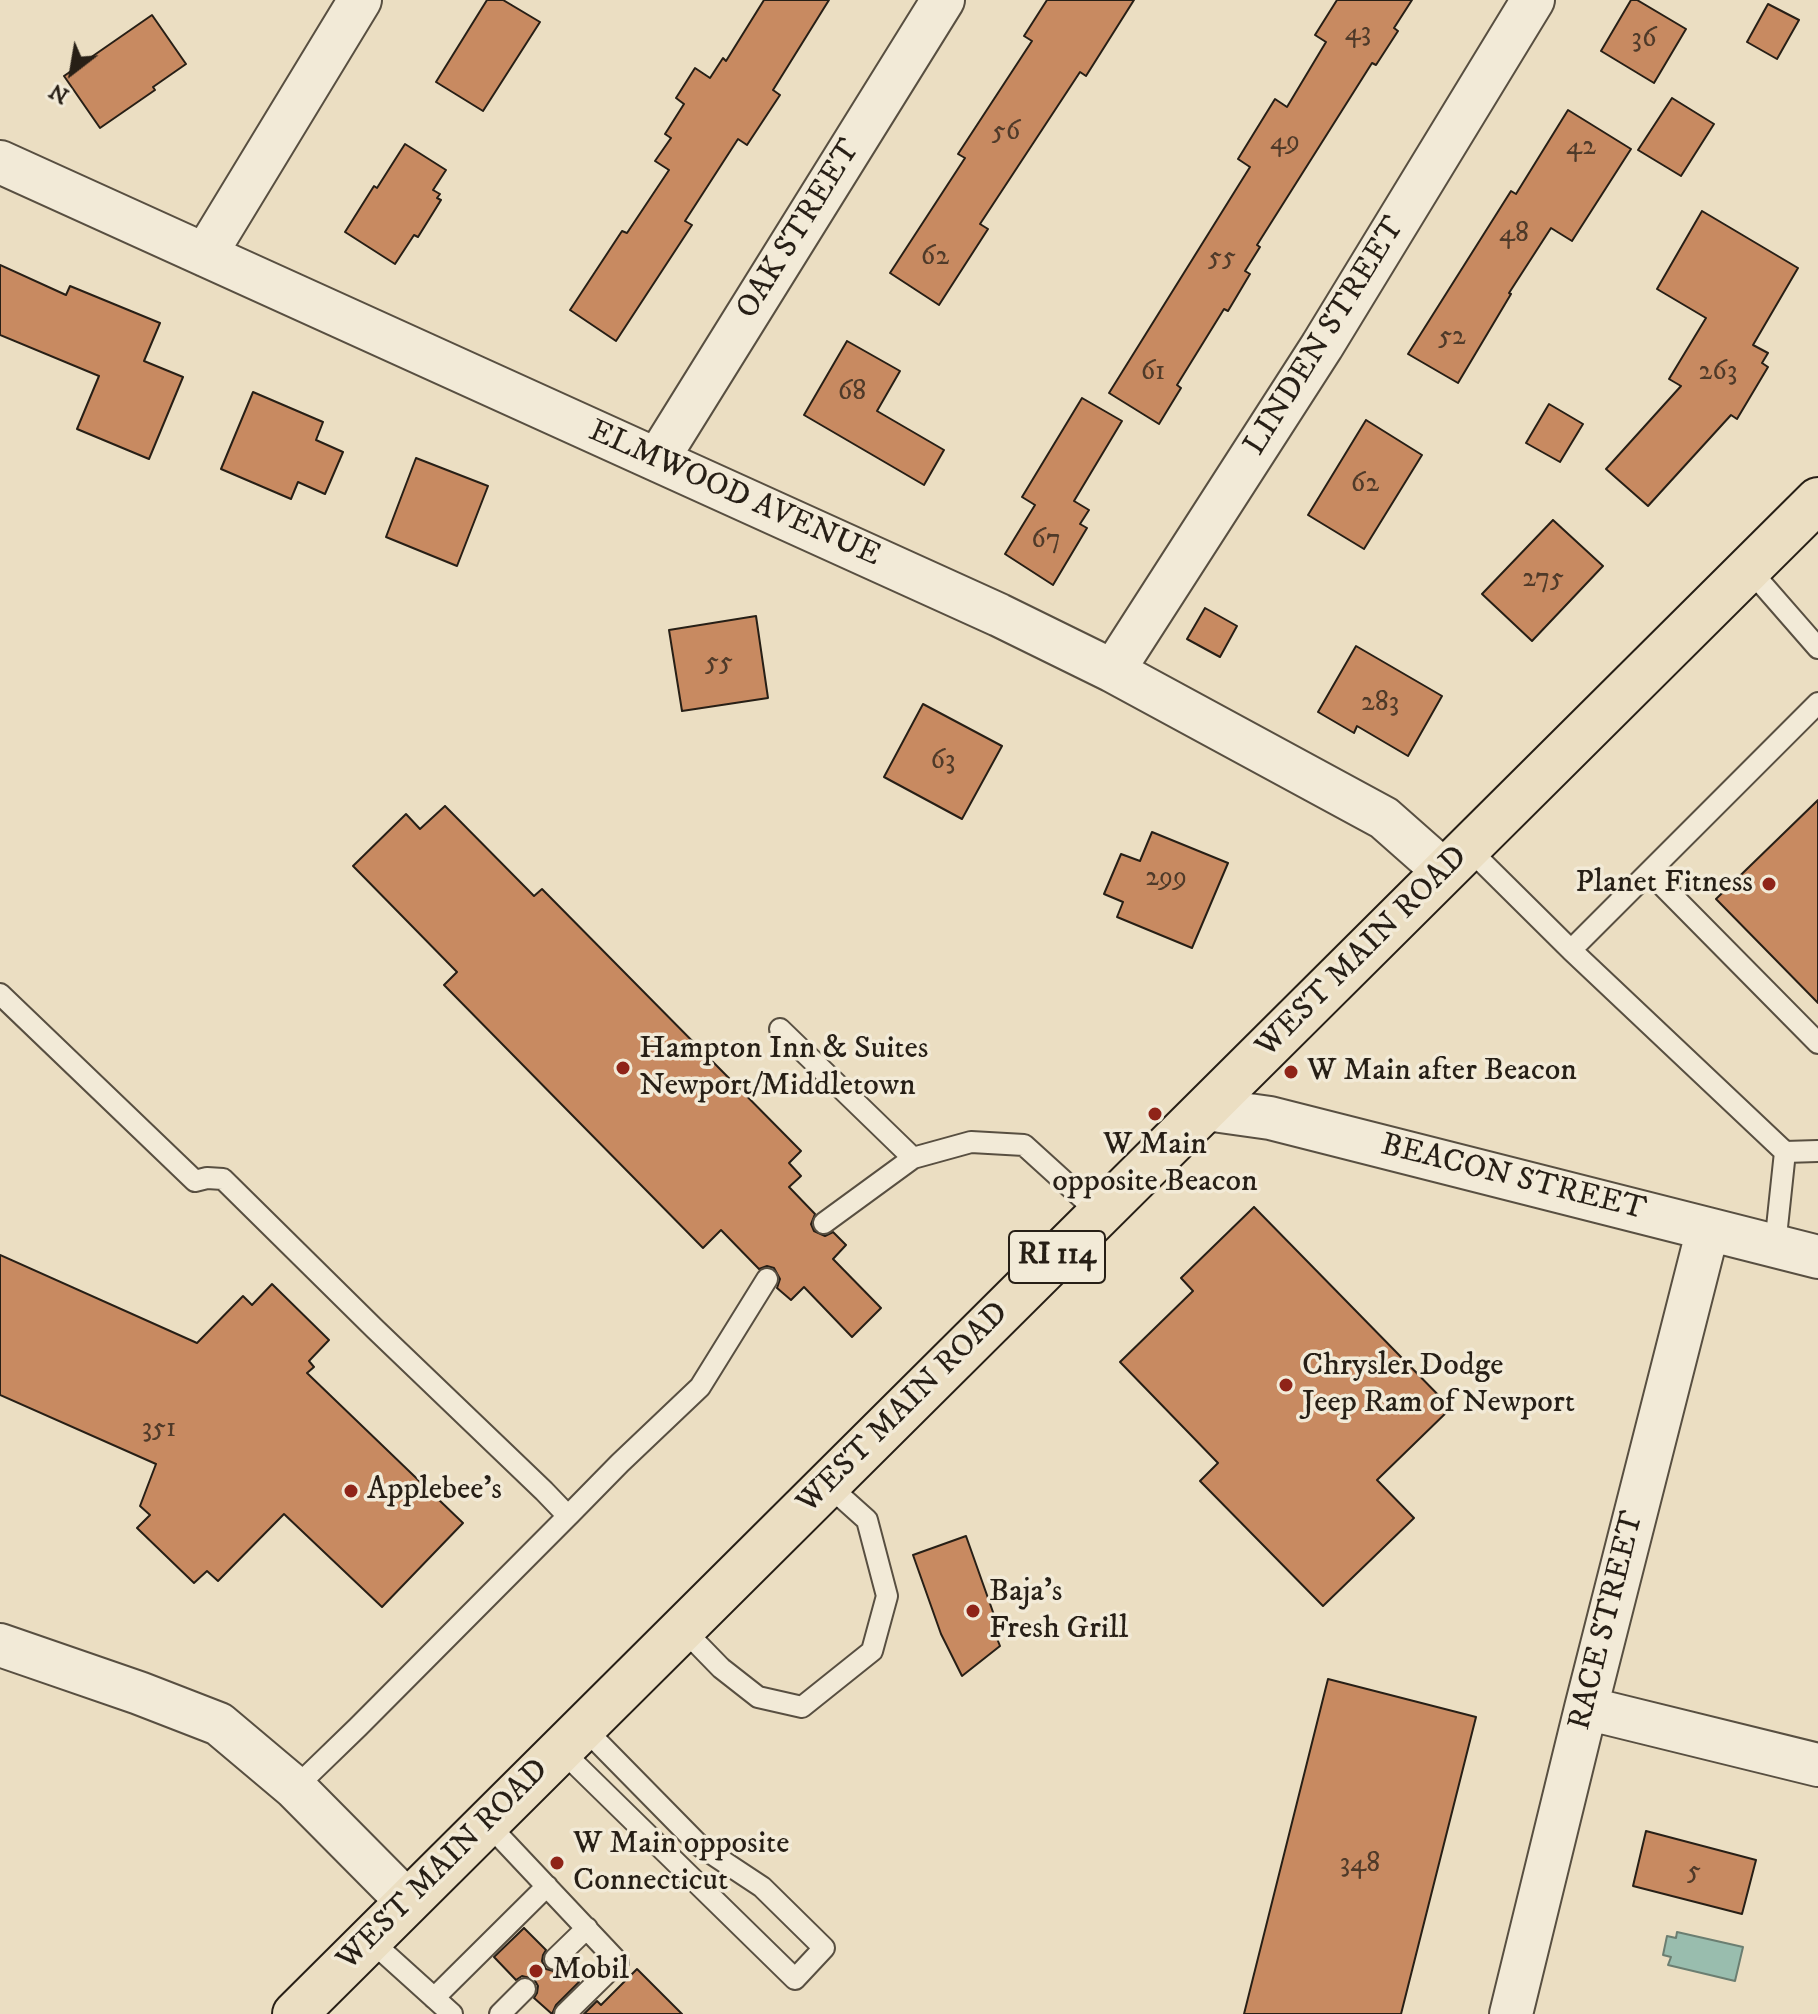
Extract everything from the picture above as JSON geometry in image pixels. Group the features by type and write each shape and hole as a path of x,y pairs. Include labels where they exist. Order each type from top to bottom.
{"main road":[{"name":"WEST MAIN ROAD","path":"295,2014 1818,500"}],"street":[{"path":"205,255 360,0"},
{"name":"OAK STREET","path":"657,460 943,0"},
{"name":"LINDEN STREET","path":"1113,671 1322,346 1533,0"},
{"name":"ELMWOOD AVENUE","path":"0,162 999,615 1113,671 1456,860"},
{"name":"BEACON STREET","path":"1206,1109 1270,1118 1818,1257"},
{"name":"RACE STREET","path":"1511,2014 1708,1229"},
{"path":"0,1645 219,1724 295,1788 408,1902"},
{"path":"1586,1708 1818,1765"}],"lane":[{"path":"1749,569 1817,647"},
{"path":"1571,950 1818,703"},
{"path":"1456,860 1571,950 1785,1152 1818,1151"},
{"path":"1649,872 1818,1043"},
{"path":"0,994 195,1181 223,1179 568,1516"},
{"path":"780,1029 913,1158"},
{"path":"824,1223 913,1158 971,1142 1024,1145 1100,1214"},
{"path":"1775,1246 1785,1152"},
{"path":"295,1788 700,1387 767,1279"},
{"path":"683,1629 721,1668 758,1697 802,1707 872,1651 887,1596 867,1520 828,1485"},
{"path":"572,1739 700,1846 762,1887 824,1948 795,1979 600,1790 572,1739"},
{"path":"487,1823 618,1962 565,2014"},
{"path":"434,1998 547,1886"},
{"path":"555,1959 587,1928"},
{"path":"370,1940 452,2014"},
{"path":"500,2014 525,1989"}],"shaded area":[{"path":"1677,1932 1743,1947 1735,1981 1668,1965 1671,1957 1663,1955 1667,1936 1676,1938"}],"building":[{"path":"487,0 503,0 540,22 483,111 436,82"},
{"path":"764,0 829,0 773,90 780,95 747,145 738,139 685,221 692,225 616,341 570,310 622,231 627,233 669,170 655,161 671,138 665,134 684,104 676,98 695,68 710,78 723,58 726,61"},
{"path":"1047,0 1134,0 1086,76 1080,72 980,224 988,229 939,305 890,273 965,158 958,154 1032,41 1024,36"},
{"path":"1337,0 1412,0 1394,28 1398,31 1376,65 1372,63 1257,245 1260,247 1245,271 1250,274 1228,311 1224,309 1177,385 1181,388 1159,424 1109,393 1250,167 1238,159 1275,99 1287,107 1326,42 1315,35"},
{"path":"1631,0 1637,0 1686,29 1654,83 1601,51"},
{"path":"1768,4 1799,20 1777,59 1747,42"},
{"path":"152,15 186,64 100,128 64,76"},
{"path":"1672,98 1714,124 1681,176 1638,150"},
{"path":"1568,110 1631,149 1572,241 1551,228 1509,293 1458,383 1408,354 1511,191 1516,194"},
{"path":"405,144 446,170 433,190 440,194 437,198 441,200 418,237 414,235 395,264 345,232"},
{"path":"1702,211 1798,268 1753,345 1768,353 1762,363 1768,367 1737,419 1731,415 1648,506 1606,469 1681,386 1669,379 1706,318 1657,289"},
{"path":"0,265 66,295 70,286 160,323 144,361 183,377 149,459 77,429 99,376 0,335"},
{"path":"847,341 900,371 877,411 944,450 924,485 804,415"},
{"path":"253,392 323,422 316,440 343,452 325,494 298,482 291,499 221,469"},
{"path":"1082,398 1122,421 1074,501 1089,510 1080,524 1087,528 1053,585 1005,554 1035,505 1022,497"},
{"path":"1549,404 1583,424 1560,462 1526,443"},
{"path":"1366,420 1422,455 1364,549 1308,515"},
{"path":"416,458 488,486 457,566 386,537"},
{"path":"1553,520 1603,566 1532,641 1482,594"},
{"path":"1205,608 1237,626 1220,657 1187,639"},
{"path":"756,616 768,698 682,711 669,630"},
{"path":"1356,646 1442,696 1408,756 1357,726 1354,733 1318,712"},
{"path":"923,704 1002,746 962,819 884,777"},
{"path":"1818,800 1818,1003 1716,899"},
{"name":"Hampton Inn & Suites Newport/Middletown","path":"445,806 534,896 542,889 801,1151 789,1163 801,1176 789,1187 815,1214 811,1224 814,1231 825,1236 833,1232 846,1245 833,1259 881,1308 852,1337 804,1287 791,1300 777,1288 780,1279 774,1268 767,1266 759,1269 721,1230 703,1248 444,985 457,972 353,866 406,814 420,829"},
{"path":"1152,832 1228,863 1192,948 1117,917 1123,902 1104,894 1121,854 1140,861"},
{"name":"Chrysler Dodge Jeep Ram of Newport","path":"1254,1207 1451,1408 1377,1480 1414,1518 1323,1606 1200,1481 1218,1463 1120,1362 1193,1291 1181,1278"},
{"path":"0,1255 197,1343 243,1296 252,1305 272,1284 329,1340 309,1361 314,1367 307,1373 463,1523 382,1607 284,1514 218,1581 207,1571 194,1583 137,1528 150,1515 140,1506 156,1464 0,1395"},
{"name":"Baja's Fresh Grill","path":"966,1536 999,1629 994,1631 1000,1646 962,1676 941,1634 913,1555"},
{"path":"1328,1679 1476,1717 1401,2014 1244,2014"},
{"path":"1646,1831 1756,1860 1742,1914 1633,1886"},
{"path":"524,1928 546,1950 542,1961 546,1969 557,1972 564,1968 579,1982 556,2005 552,2014 534,1998 538,1986 534,1979 522,1976 516,1980 494,1957"},
{"path":"637,1969 682,2014 584,2014 597,2001 601,2005"}],"place":[{"name":"Planet Fitness","path":"1769,884"},
{"name":"Hampton Inn & Suites Newport/Middletown","path":"623,1068"},
{"name":"W Main after Beacon","path":"1291,1072"},
{"name":"W Main opposite Beacon","path":"1155,1114"},
{"name":"Chrysler Dodge Jeep Ram of Newport","path":"1286,1385"},
{"name":"Applebee's","path":"351,1491"},
{"name":"Baja's Fresh Grill","path":"973,1611"},
{"name":"W Main opposite Connecticut","path":"557,1863"},
{"name":"Mobil","path":"536,1971"}]}
